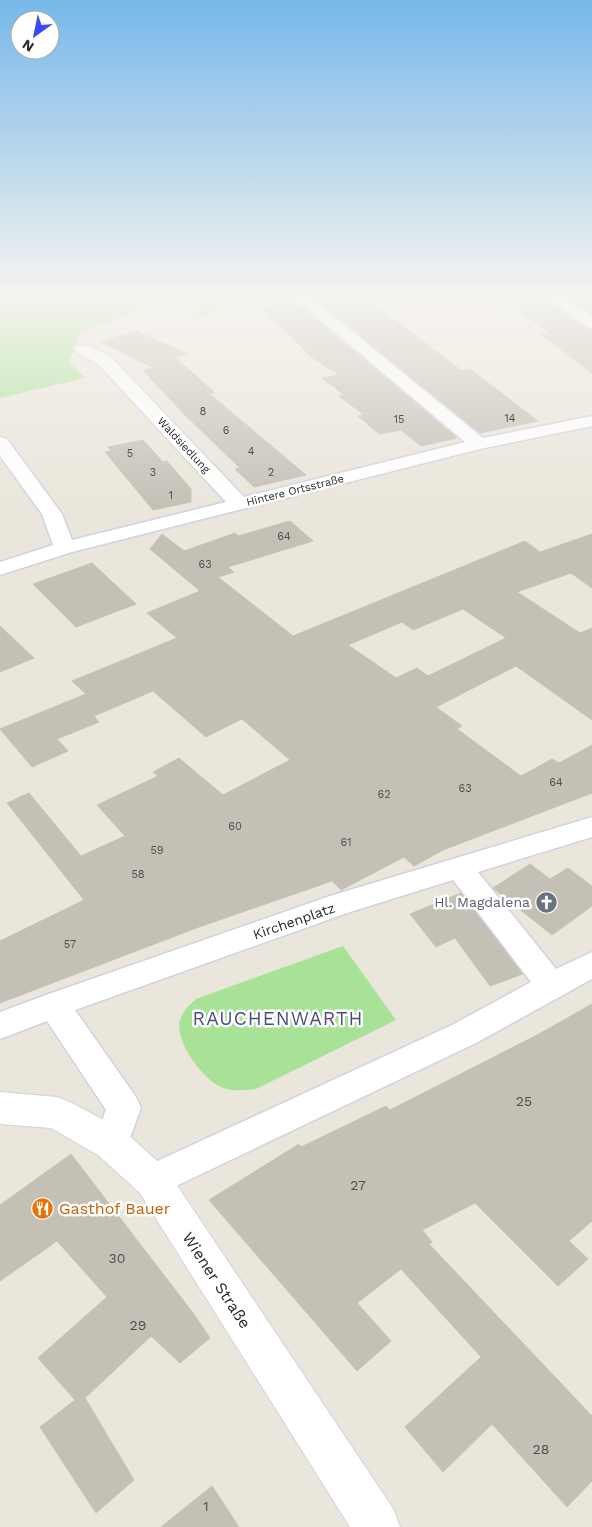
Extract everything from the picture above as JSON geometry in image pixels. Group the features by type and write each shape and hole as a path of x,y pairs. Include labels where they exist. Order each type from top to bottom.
{"main road":[{"name":"Wiener Straße","path":"0,1108 57,1113 111,1142 153,1181 377,1527"}],"street":[{"name":"Waldsiedlung","path":"110,366 239,504"},
{"path":"385,366 479,444"},
{"name":"Hintere Ortsstraße","path":"0,569 66,548 479,444 592,421"},
{"path":"0,443 52,514 66,548"},
{"name":"Kirchenplatz","path":"0,1026 54,1005 340,904 592,827"},
{"path":"459,868 552,986"},
{"path":"153,1181 464,1034 592,964"},
{"path":"54,1005 124,1108 111,1142"}],"green space":[{"path":"0,366 73,366 85,378 0,398"},
{"path":"343,946 396,1020 256,1089 225,1089 206,1076 186,1048 179,1029 183,1014 196,999"}],"building":[{"path":"150,366 185,366 215,393 210,394 306,475 254,487 235,469 240,468 183,413 143,370 154,368"},
{"path":"326,366 372,366 457,438 421,446 401,430 379,434 358,416 364,415 339,396 344,395 322,378 339,375"},
{"path":"398,366 456,366 462,371 470,369 538,421 480,433"},
{"path":"583,366 592,366 592,373"},
{"path":"143,440 163,462 167,461 191,489 191,502 153,510 105,452 111,451 108,447"},
{"path":"290,521 313,541 228,567 234,572 218,577 293,636 525,541 540,552 592,534 592,588 571,573 517,592 580,633 592,628 592,720 516,666 436,707 462,726 457,729 521,776 552,759 559,763 592,745 592,793 443,850 414,866 404,857 341,890 332,881 199,927 0,1003 0,941 84,900 7,803 29,793 81,856 125,836 97,805 158,776 153,772 179,758 223,795 290,760 242,719 206,737 153,691 94,716 99,722 57,739 68,751 32,767 0,729 86,694 72,681 177,638 147,613 200,591 150,549 162,534 184,551 235,533 238,536","holes":["463,609 506,638 428,676 417,668 396,678 348,645 402,622 413,630"]},
{"path":"92,563 136,604 76,627 33,584"},
{"path":"0,626 34,658 0,672"},
{"name":"Hl. Magdalena","path":"530,864 550,879 568,868 592,886 592,906 552,935 493,888"},
{"path":"461,893 523,974 490,986 455,938 436,947 410,914"},
{"path":"592,1004 592,1221 569,1241 588,1259 558,1286 475,1203 422,1230 432,1242 429,1244 592,1416 592,1481 567,1507 492,1424 443,1472 405,1427 481,1357 401,1269 357,1303 391,1341 357,1371 209,1200 299,1144 301,1147 386,1106 390,1110 539,1034"},
{"path":"71,1154 193,1313 210,1338 180,1363 151,1336 85,1398 134,1480 96,1513 40,1427 75,1400 38,1358 107,1297 57,1241 0,1281 0,1205"},
{"path":"212,1486 239,1527 161,1527"}],"place":[{"name":"Hl. Magdalena","path":"546,902"},
{"name":"Gasthof Bauer","path":"43,1208"}],"district":[{"name":"RAUCHENWARTH","path":"278,1018"}]}
